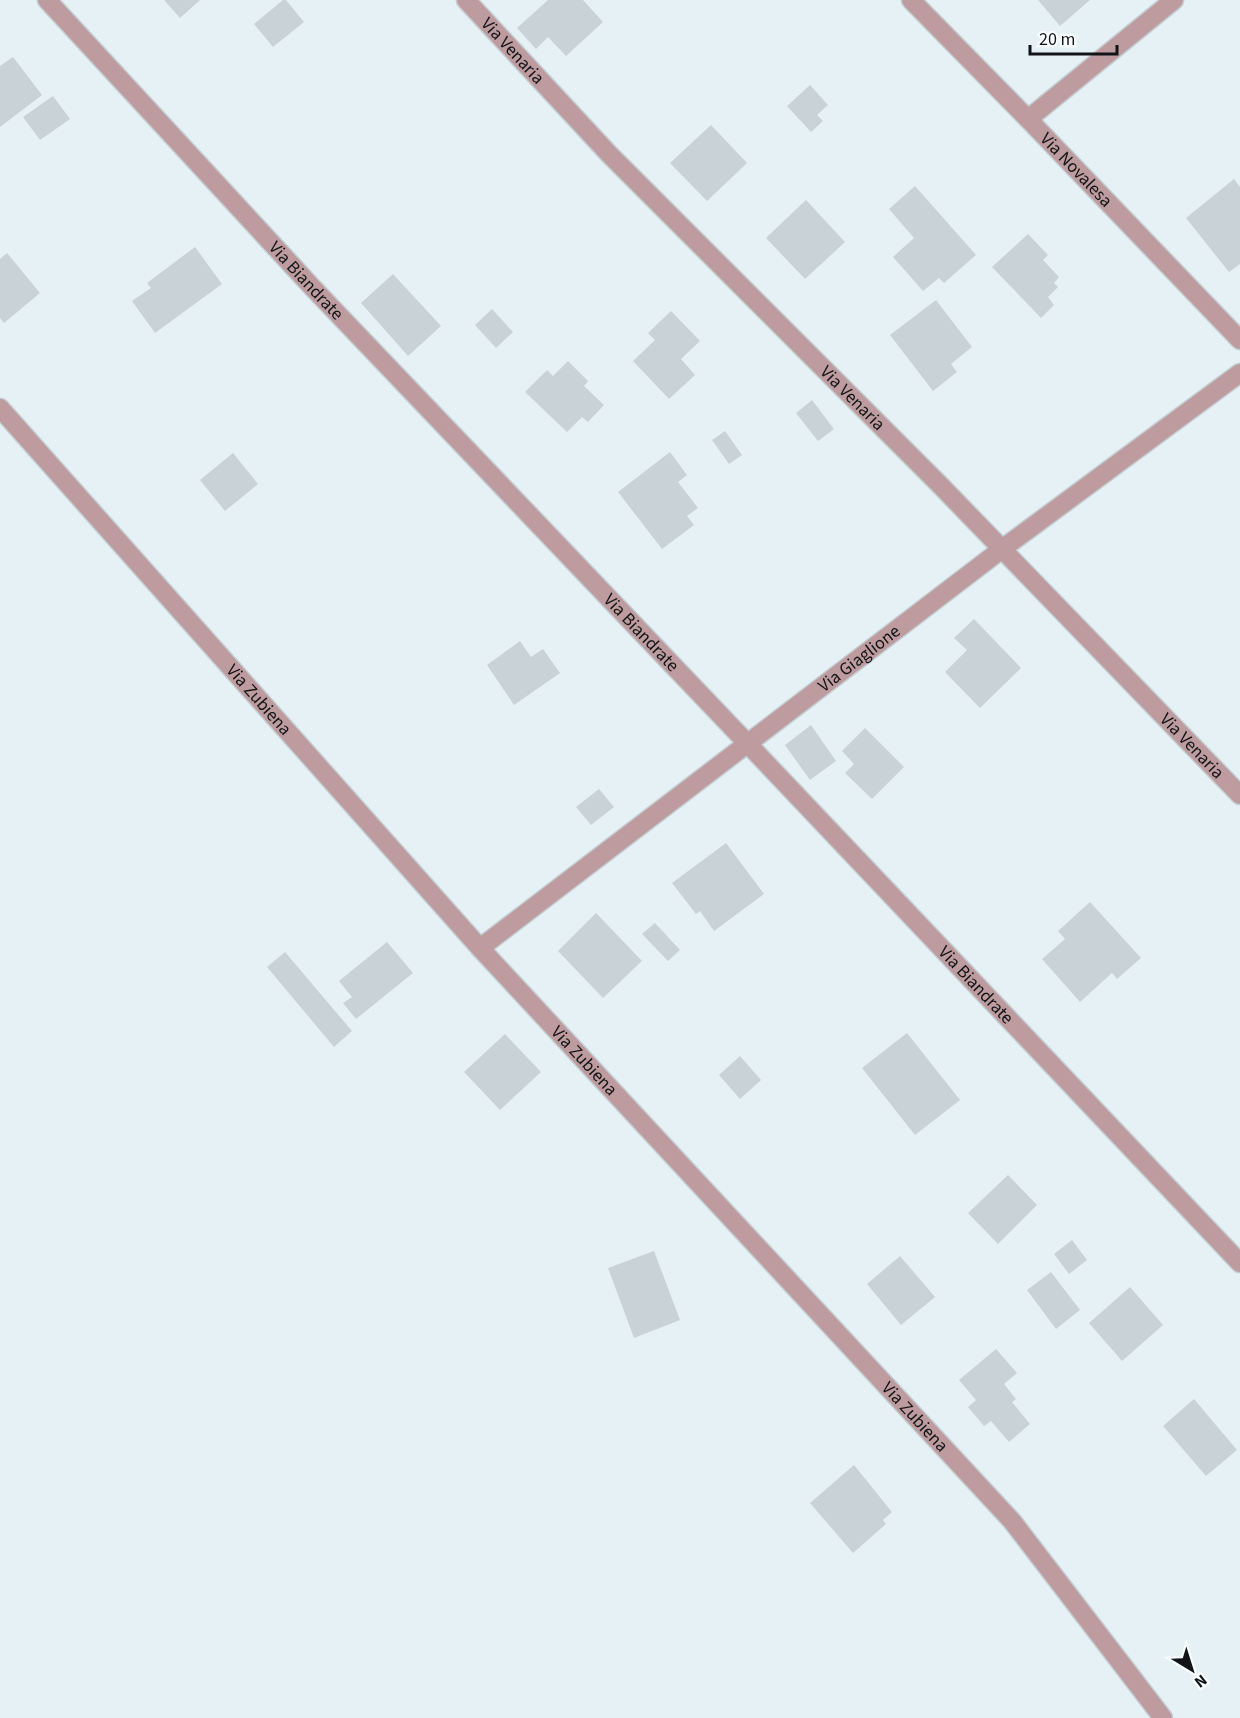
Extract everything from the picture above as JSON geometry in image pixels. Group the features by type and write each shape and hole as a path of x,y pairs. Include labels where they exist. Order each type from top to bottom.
{"street":[{"name":"Via Biandrate","path":"47,0 312,287 1240,1263"},
{"name":"Via Venaria","path":"466,0 609,154 942,487 1240,795"},
{"name":"Via Novalesa","path":"911,0 1236,328"},
{"path":"1028,119 1174,0"},
{"name":"Via Giaglione","path":"480,948 1002,549 1240,373"},
{"name":"Via Zubiena","path":"0,408 480,948 1012,1521 1163,1718"}],"building":[{"path":"164,0 200,0 180,18"},
{"path":"286,0 304,22 273,47 254,24"},
{"path":"548,0 583,0 603,22 566,56 548,37 536,49 517,28"},
{"path":"1038,0 1090,0 1060,26"},
{"path":"13,57 42,95 0,127 0,66"},
{"path":"810,85 828,105 817,115 823,121 811,132 787,106"},
{"path":"53,96 70,119 40,140 23,117"},
{"path":"711,125 747,163 707,201 670,163"},
{"path":"1234,179 1240,187 1240,264 1229,272 1186,218"},
{"path":"915,186 976,255 944,283 939,278 923,291 893,257 914,238 889,209"},
{"path":"806,200 845,242 805,279 766,238"},
{"path":"1028,234 1048,255 1043,260 1059,277 1054,283 1058,287 1048,297 1054,305 1041,318 992,267"},
{"path":"195,247 222,284 155,333 132,301 151,288 147,283"},
{"path":"7,253 40,293 4,323 0,318 0,259"},
{"path":"393,274 441,326 408,356 361,303"},
{"path":"936,300 972,347 951,364 957,372 933,391 890,335"},
{"path":"492,309 513,332 496,348 475,325"},
{"path":"671,311 700,341 681,359 695,375 669,399 633,361 655,340 648,333"},
{"path":"568,361 588,381 584,386 604,405 588,422 582,417 567,432 525,392 547,370 553,376"},
{"path":"812,400 834,429 818,441 796,413"},
{"path":"725,431 742,455 729,464 712,440"},
{"path":"670,452 687,475 678,482 698,508 687,516 694,525 662,549 618,492"},
{"path":"233,453 258,484 225,511 200,480"},
{"path":"974,619 1021,668 980,708 945,672 967,650 954,638"},
{"path":"520,641 531,657 543,649 560,673 514,705 487,665"},
{"path":"811,725 836,761 810,780 785,745"},
{"path":"865,728 904,767 872,799 845,773 854,764 842,751"},
{"path":"599,789 614,807 591,825 576,807"},
{"path":"726,843 764,894 714,931 700,911 696,914 672,883"},
{"path":"1090,902 1141,958 1117,979 1112,973 1080,1002 1042,959 1065,939 1058,931"},
{"path":"596,913 642,961 603,998 558,951"},
{"path":"655,923 680,950 668,961 642,934"},
{"path":"387,942 413,973 356,1019 343,1003 352,997 339,981"},
{"path":"285,952 352,1031 334,1047 267,967"},
{"path":"907,1033 960,1100 915,1135 862,1068"},
{"path":"505,1034 541,1072 500,1110 464,1072"},
{"path":"740,1056 761,1080 740,1099 719,1075"},
{"path":"1008,1175 1037,1205 998,1244 968,1213"},
{"path":"1072,1240 1087,1260 1069,1274 1054,1254"},
{"path":"654,1251 680,1320 634,1338 608,1268"},
{"path":"900,1256 935,1297 901,1325 867,1284"},
{"path":"1051,1272 1080,1310 1056,1329 1027,1290"},
{"path":"1130,1287 1163,1325 1122,1361 1089,1323"},
{"path":"996,1349 1017,1373 1004,1384 1016,1399 1012,1402 1030,1424 1009,1442 991,1421 984,1426 968,1407 976,1400 959,1380"},
{"path":"1194,1399 1237,1450 1206,1476 1163,1426"},
{"path":"854,1465 892,1512 883,1520 886,1524 853,1553 810,1503"}]}
